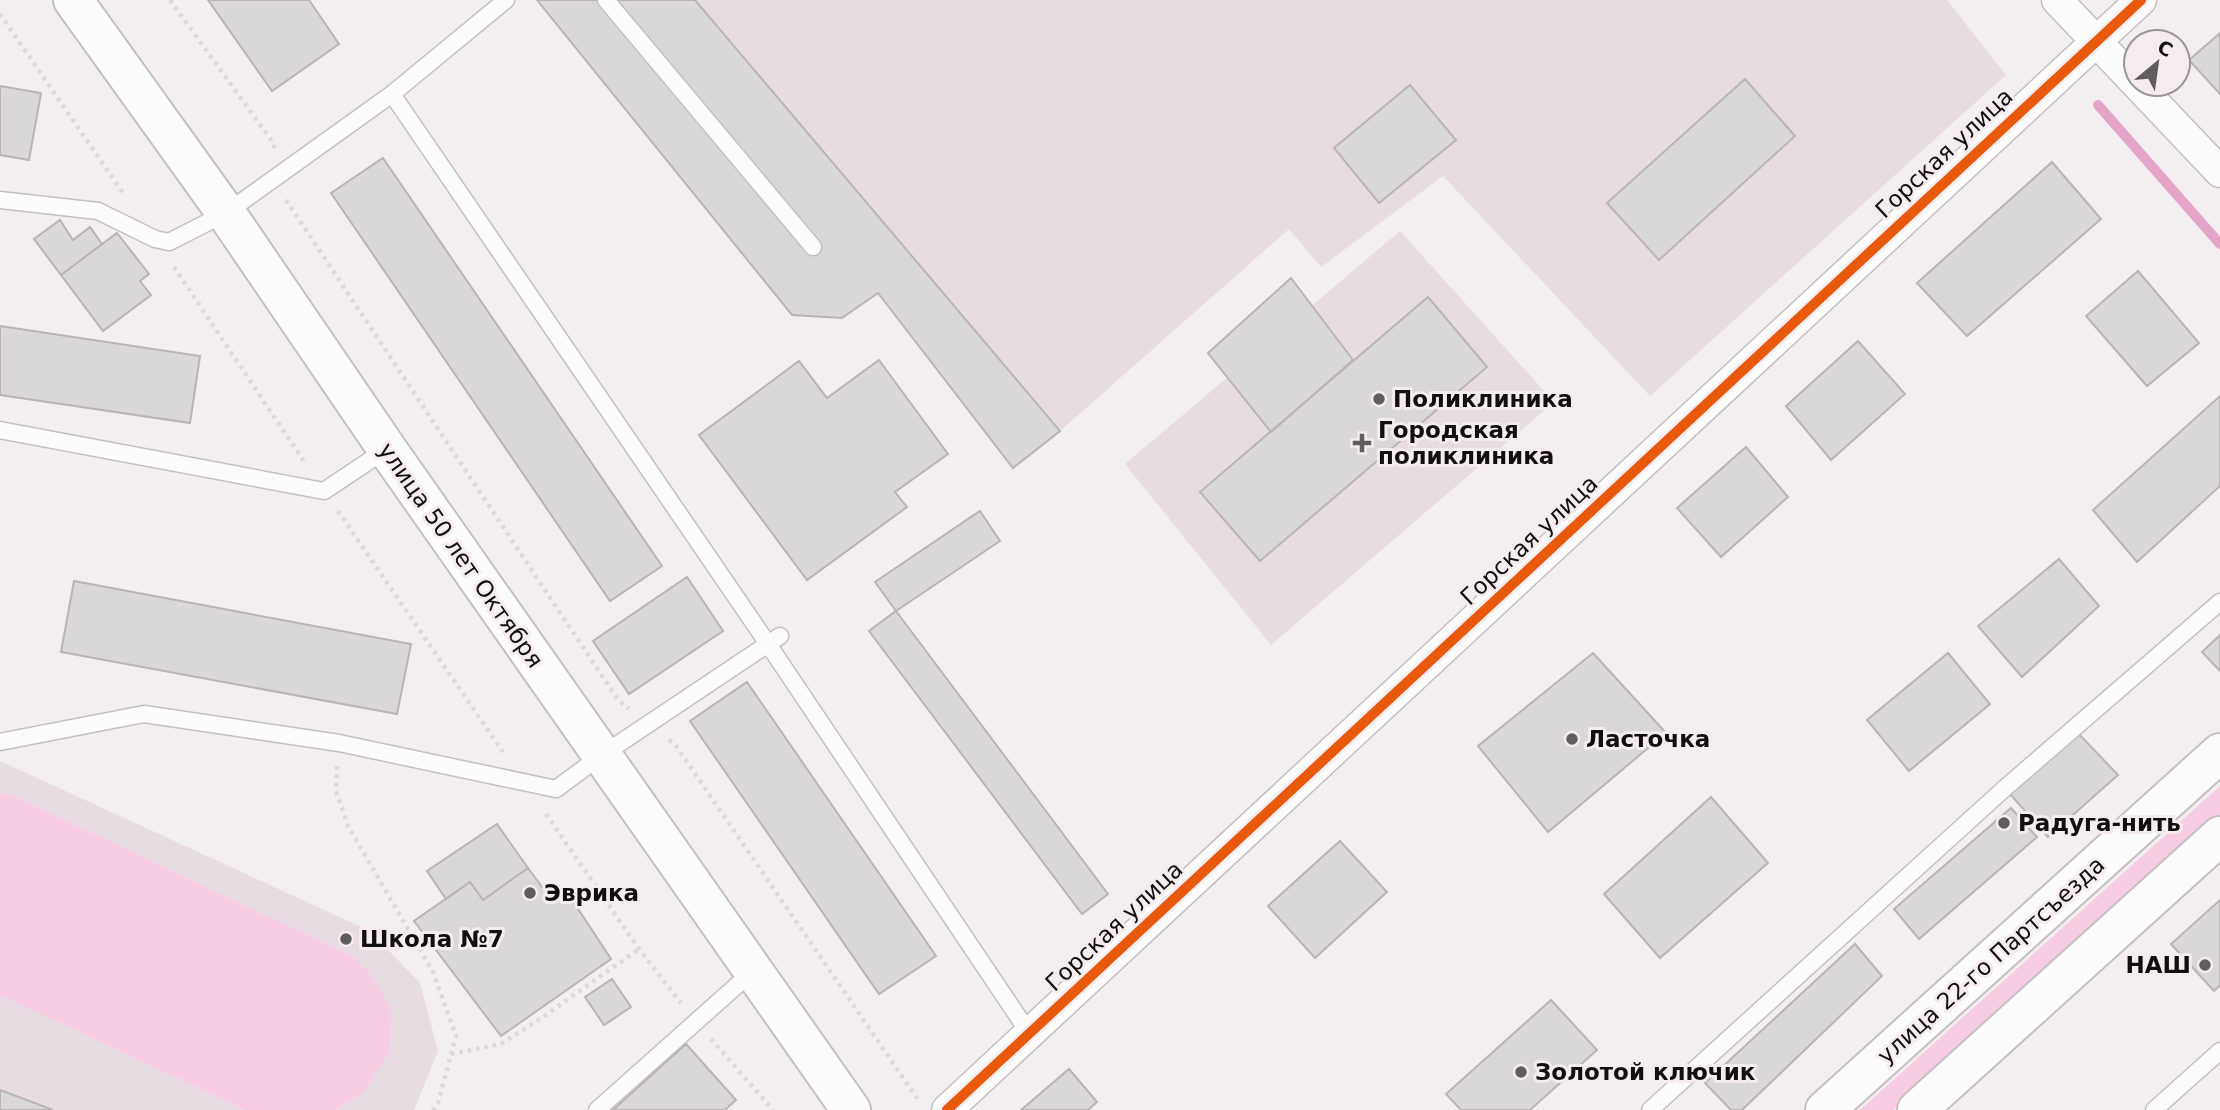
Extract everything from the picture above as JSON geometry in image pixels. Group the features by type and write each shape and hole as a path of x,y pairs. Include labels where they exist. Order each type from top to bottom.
{"main road":[{"name":"улица 50 лет Октября","path":"73,0 226,213 387,449 851,1110"},
{"name":"улица 22-го Партсъезда","path":"1825,1110 2220,753"},
{"path":"1917,1110 2220,836"}],"street":[{"path":"2057,0 2220,172"},
{"name":"Горская улица","path":"947,1110 2141,0"}],"lane":[{"path":"0,200 98,211 155,239 169,242 226,213 392,94 506,0"},
{"path":"606,0 813,247"},
{"path":"392,94 774,640 1029,1033"},
{"path":"0,430 324,491 387,449"},
{"path":"1650,1110 2005,788 2220,601"},
{"path":"0,742 144,714 339,743 556,789 602,755 774,640"},
{"path":"597,1110 753,971"},
{"path":"2154,1110 2220,1051"}],"path":[{"path":"170,0 274,144 272,180 618,699 647,725 674,743 925,1110"},
{"path":"0,14 639,949 696,1022 773,1110"},
{"path":"339,743 336,791 348,826 433,972 456,1036 438,1103 433,1110"},
{"path":"451,1054 501,1044 639,949"}],"shaded area":[{"path":"695,0 1947,0 2006,75 1650,396 1443,176 1321,267 1289,229 1060,431"},
{"path":"1400,231 1554,402 1271,645 1125,464"},
{"name":"Школа №7","path":"0,761 370,931 420,983 438,1051 414,1110 335,1110 364,1092 354,957 12,795 0,793"},
{"path":"2220,786 2220,816 1893,1110 1860,1110"},
{"path":"0,793 12,795 354,957 375,980 391,1011 390,1050 364,1092 335,1110 245,1110 0,995"},
{"path":"0,995 245,1110 0,1110"}],"building":[{"path":"208,0 309,0 339,44 272,91"},
{"path":"537,0 695,0 1060,431 1013,468 878,293 842,318 792,315"},
{"path":"2220,33 2220,94 2192,63 2192,57"},
{"path":"1745,79 1795,136 1659,260 1607,203"},
{"path":"1410,85 1456,140 1379,203 1334,148"},
{"path":"0,86 41,93 29,160 0,155"},
{"path":"383,158 662,566 610,601 331,193"},
{"path":"2052,162 2101,219 1967,336 1917,283"},
{"path":"60,220 73,240 90,227 102,244 61,275 34,239"},
{"path":"117,233 149,274 140,281 151,295 103,331 61,275"},
{"path":"2138,271 2199,343 2147,386 2086,316"},
{"path":"1291,278 1353,360 1271,432 1208,353"},
{"name":"Поликлиника","path":"1428,297 1487,367 1260,561 1200,492"},
{"path":"0,326 200,356 190,423 0,395"},
{"path":"1858,341 1905,394 1831,460 1786,406"},
{"path":"879,360 948,454 895,492 907,507 807,580 699,435 799,361 827,398"},
{"path":"2220,396 2220,486 2137,562 2093,510"},
{"path":"1746,447 1788,497 1721,557 1677,508"},
{"path":"980,511 1000,541 896,611 875,582"},
{"path":"2059,559 2099,606 2022,677 1978,626"},
{"path":"687,577 723,631 629,694 593,641"},
{"path":"74,581 411,644 397,714 61,652"},
{"path":"896,611 1108,894 1082,914 869,631"},
{"path":"2220,635 2220,671 2202,652"},
{"name":"Ласточка","path":"1593,653 1666,733 1548,832 1478,746"},
{"path":"1948,653 1990,704 1909,771 1867,720"},
{"path":"747,682 936,956 879,994 690,721"},
{"path":"2076,731 2118,775 2048,837 2010,794"},
{"name":"Ласточка","path":"1711,797 1768,863 1660,958 1604,894"},
{"path":"2011,808 2037,837 1919,939 1894,909"},
{"path":"497,824 528,868 483,900 470,882 446,899 427,871"},
{"path":"1340,841 1387,892 1315,958 1268,906"},
{"path":"528,868 549,896 563,886 611,959 501,1036 414,921 470,882 483,900"},
{"name":"НАШ","path":"2220,900 2220,985 2214,991 2171,944"},
{"path":"1855,944 1882,976 1742,1110 1731,1110 1705,1083"},
{"path":"612,979 631,1007 604,1025 585,997"},
{"name":"Золотой ключик","path":"1551,1000 1597,1050 1530,1110 1461,1110 1446,1094"},
{"path":"686,1044 736,1100 725,1110 613,1110"},
{"path":"1069,1069 1097,1102 1088,1110 1021,1110"},
{"path":"0,1090 53,1110 0,1110"}],"waterway":[{"path":"2098,105 2220,244"}],"cycle path":[{"path":"947,1110 2141,0"}],"place":[{"name":"Поликлиника","path":"1379,399"},
{"name":"Городская поликлиника","path":"1362,443"},
{"name":"Ласточка","path":"1572,739"},
{"name":"Радуга-нить","path":"2004,823"},
{"name":"Эврика","path":"530,893"},
{"name":"Школа №7","path":"346,939"},
{"name":"НАШ","path":"2205,965"},
{"name":"Золотой ключик","path":"1521,1072"}]}
